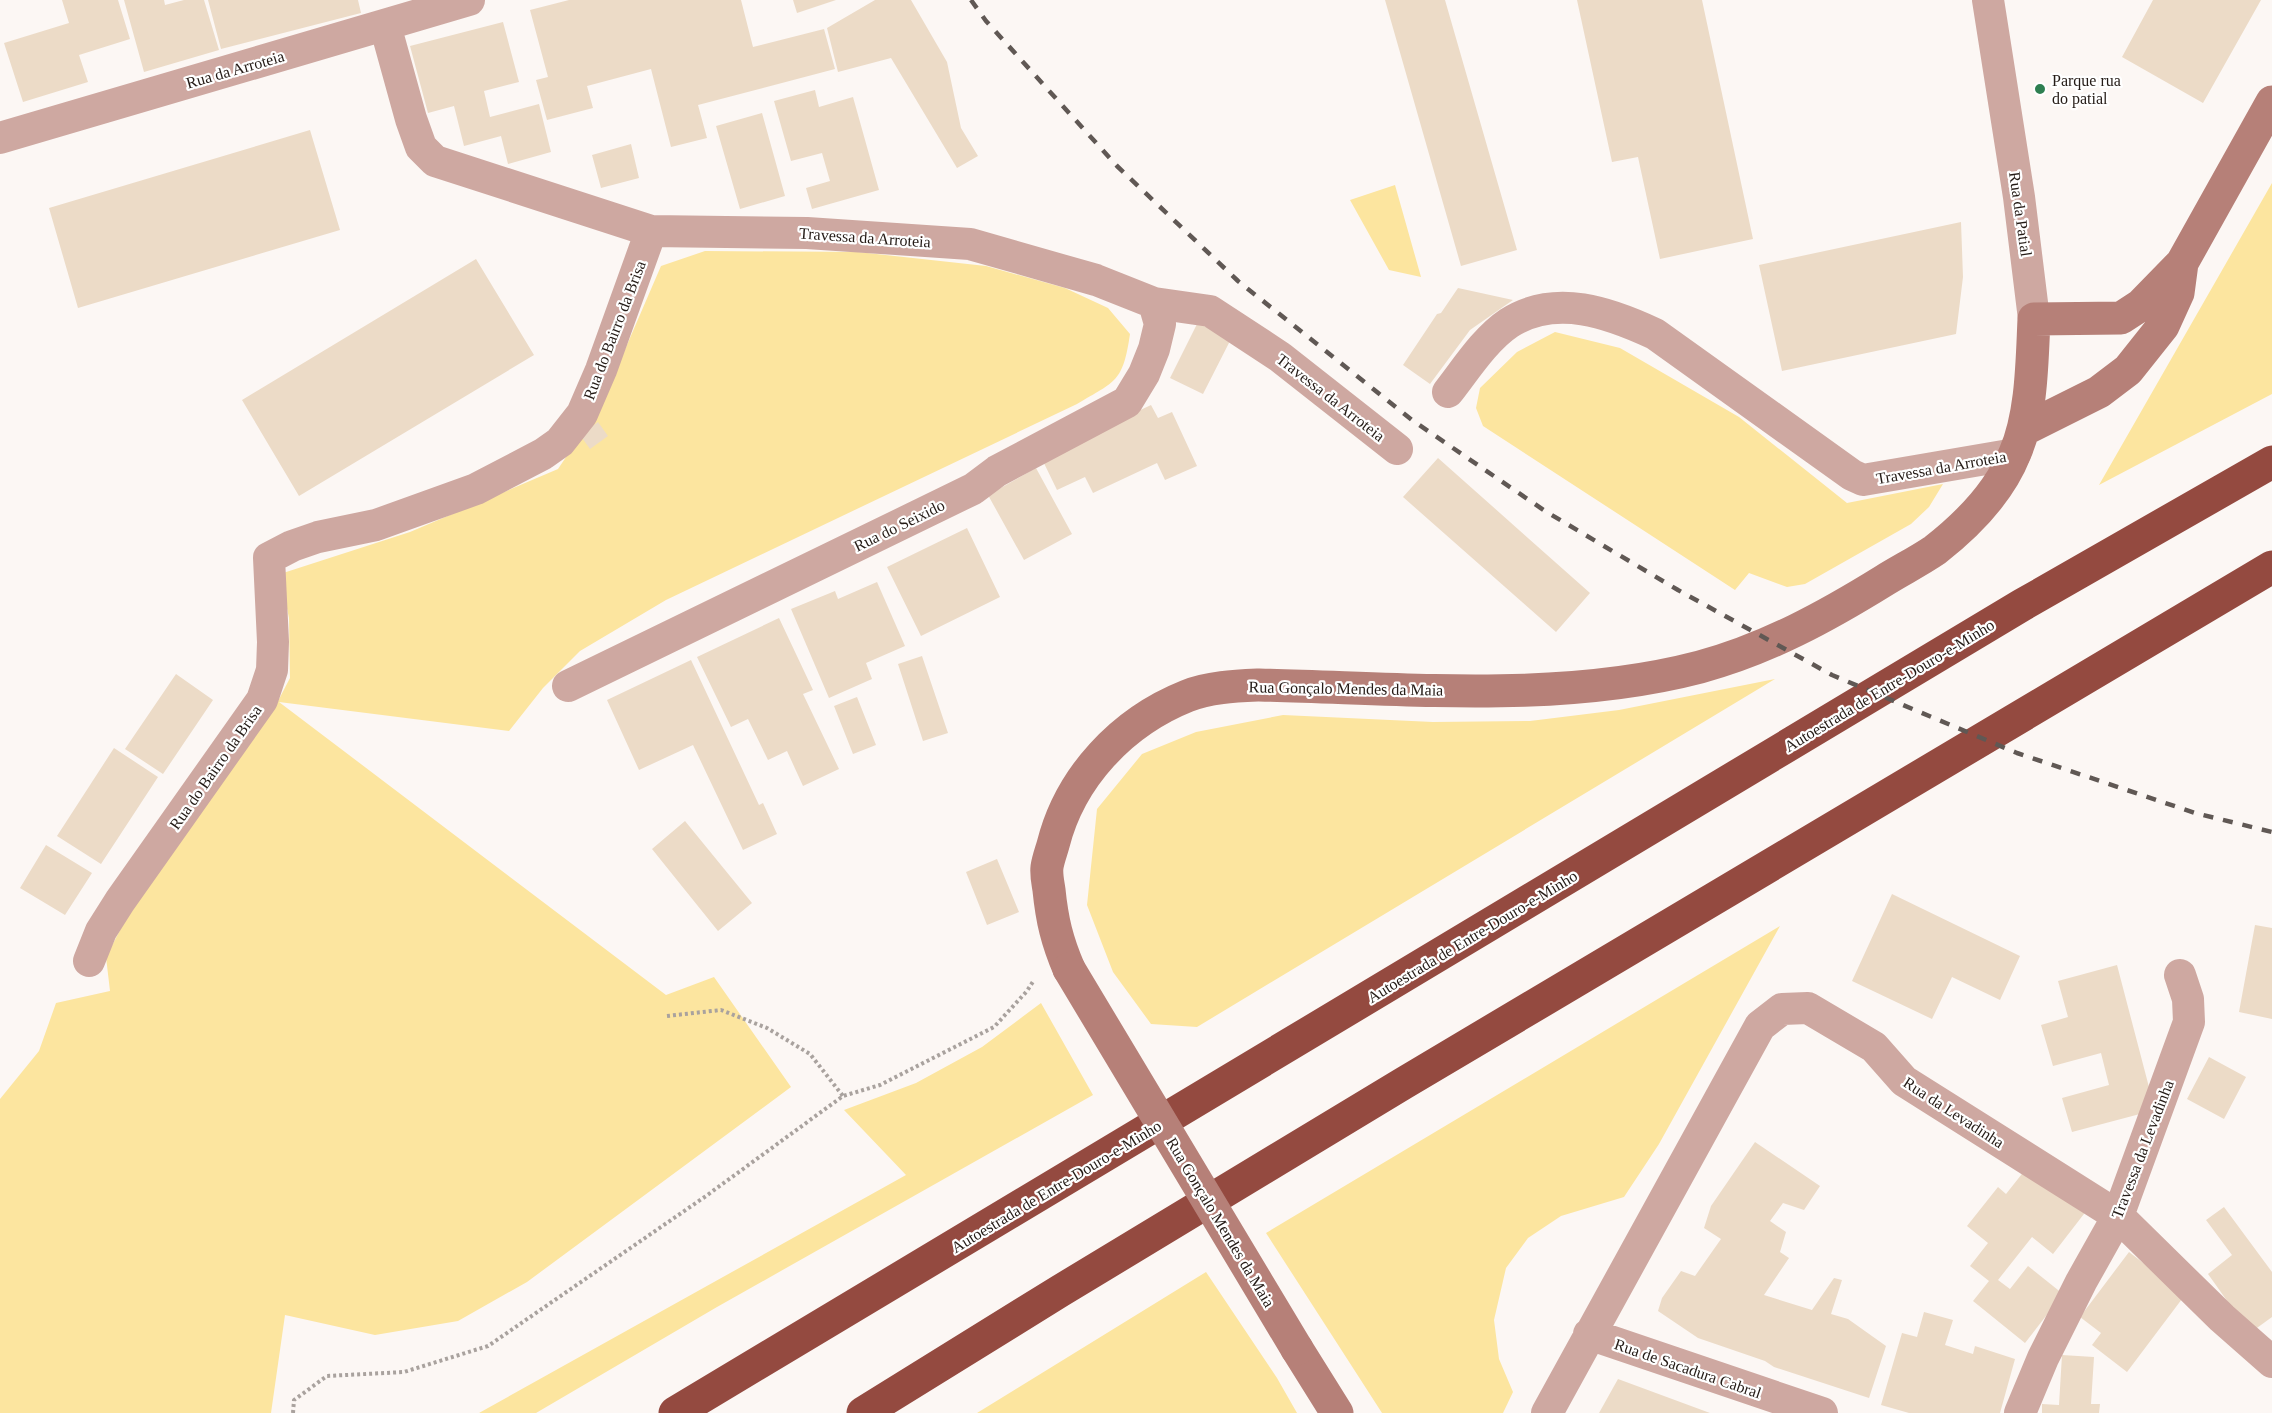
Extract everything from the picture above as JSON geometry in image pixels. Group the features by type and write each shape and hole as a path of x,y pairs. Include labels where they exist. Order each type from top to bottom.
{"highway":[{"name":"Autoestrada de Entre-Douro-e-Minho","path":"675,1413 2022,605 2272,462"},
{"path":"863,1413 1364,1108 2272,567"}],"street":[{"name":"Rua da Arroteia","path":"0,138 469,0"},
{"name":"Rua da Patial","path":"1988,0 2019,197 2034,319 2031,372 2019,442"},
{"name":"Travessa da Arroteia","path":"385,26 421,147 435,161 651,231 807,233 970,244 1096,280 1154,303 1210,311 1280,357 1398,449"},
{"path":"2034,319 2121,318 2141,305 2182,263 2272,102"},
{"name":"Rua do Bairro da Brisa","path":"89,961 101,931 120,901 262,700 272,670 273,651 269,558 292,546 318,537 376,525 476,489 543,454 560,442 582,414 587,403 651,231"},
{"path":"2019,442 2099,392 2128,370 2163,326 2178,293 2182,263"},
{"name":"Rua do Seixido","path":"568,686 973,489 997,471 1127,402 1144,374 1154,349 1160,324 1154,303"},
{"name":"Travessa da Arroteia","path":"1448,392 1492,338 1510,323 1530,314 1561,307 1593,310 1625,320 1655,334 1852,475 1863,480 2019,442"},
{"name":"Rua Gonçalo Mendes da Maia","path":"1337,1413 1069,969 1058,944 1052,919 1047,868 1058,823 1080,780 1113,743 1148,715 1189,695 1226,687 1259,685 1527,691 1589,686 1700,667 1747,651 1796,631 1844,606 1934,550 1963,525 1989,496 2019,442"},
{"name":"Travessa da Levadinha","path":"2020,1413 2043,1358 2081,1282 2118,1216 2189,1022 2187,999 2180,975"},
{"name":"Rua da Levadinha","path":"1589,1334 1760,1026 1782,1009 1808,1008 1874,1047 1904,1081 2118,1216 2222,1318 2272,1362"},
{"path":"1547,1413 1589,1334"},
{"name":"Rua de Sacadura Cabral","path":"1589,1334 1822,1413"}],"path":[{"path":"293,1413 294,1400 327,1376 404,1371 488,1346 706,1196 843,1096 880,1085 994,1027 1027,991 1040,972 1069,969"},
{"path":"667,1016 721,1010 767,1028 810,1054 843,1096"}],"shaded area":[{"path":"2272,183 2272,394 2099,485"},
{"path":"1395,185 1421,277 1389,270 1350,200"},
{"path":"705,251 858,252 986,266 1065,288 1108,308 1130,334 1127,350 1116,378 1077,404 666,600 580,651 543,688 509,731 279,702 666,995 714,977 791,1087 527,1282 458,1321 375,1335 285,1315 271,1413 0,1413 0,1099 39,1051 56,1003 110,991 106,957 130,911 278,701 290,678 289,618 280,574 410,532 558,469 601,405 661,266"},
{"path":"1555,332 1620,348 1739,417 1847,503 1943,484 1929,507 1911,524 1805,584 1787,587 1749,573 1735,590 1483,426 1476,408 1480,388 1517,352"},
{"path":"1775,679 1197,1027 1151,1024 1113,972 1087,905 1097,809 1142,754 1196,732 1283,715 1433,722 1530,721 1619,710"},
{"path":"1780,926 1659,1144 1624,1197 1561,1216 1528,1238 1506,1268 1494,1320 1499,1359 1513,1392 1503,1413 1382,1413 1266,1233"},
{"path":"1041,1003 1093,1095 717,1307 536,1413 479,1413 906,1175 844,1110 916,1083 982,1047"},
{"path":"1206,1272 1277,1378 1297,1413 977,1413"}],"building":[{"path":"62,0 118,0 130,39 79,55 88,82 23,102 4,43 69,23"},
{"path":"124,0 164,0 165,5 184,0 204,0 219,50 144,72"},
{"path":"208,0 358,0 361,13 221,49"},
{"path":"569,0 741,0 753,47 824,29 835,69 698,105 707,138 671,147 651,69 587,86 593,108 547,120 536,80 548,77 530,10"},
{"path":"793,0 836,0 797,13"},
{"path":"875,0 911,0 947,62 961,128 978,156 957,168 891,58 838,72 827,28"},
{"path":"1385,0 1445,0 1517,250 1461,266"},
{"path":"1577,0 1702,0 1753,239 1660,259 1638,157 1612,162"},
{"path":"2153,0 2261,0 2203,103 2122,57"},
{"path":"503,22 519,82 484,91 490,117 539,104 551,152 508,164 501,136 464,146 454,106 428,113 410,46"},
{"path":"815,90 819,107 853,97 879,190 812,209 806,188 830,181 822,153 791,161 774,101"},
{"path":"762,113 785,196 740,209 716,126"},
{"path":"310,130 340,230 78,308 49,208"},
{"path":"631,144 639,178 601,188 592,155"},
{"path":"1961,222 1963,277 1956,334 1782,371 1759,265"},
{"path":"476,259 534,355 299,496 242,400"},
{"path":"1458,288 1513,300 1470,330 1430,384 1403,365 1437,314 1441,313"},
{"path":"1199,320 1232,337 1203,394 1170,378"},
{"path":"1151,405 1158,418 1172,412 1197,466 1165,480 1157,463 1093,493 1085,477 1057,490 1041,457"},
{"path":"598,422 608,436 590,449 580,435"},
{"path":"1438,458 1590,593 1556,632 1403,497"},
{"path":"1036,468 1072,534 1024,560 988,495"},
{"path":"967,528 1000,597 921,636 887,567"},
{"path":"877,582 905,646 866,663 872,679 829,698 791,609 835,591 838,599"},
{"path":"779,618 813,690 803,694 839,769 803,786 787,751 768,760 748,719 731,727 697,657"},
{"path":"922,656 948,733 923,741 898,664"},
{"path":"691,660 759,805 763,803 777,834 743,850 693,745 639,770 607,700"},
{"path":"176,674 213,700 163,774 125,749"},
{"path":"857,697 876,745 853,754 834,706"},
{"path":"114,748 158,777 101,864 57,836"},
{"path":"685,821 752,903 718,931 652,849"},
{"path":"46,845 92,873 65,915 20,888"},
{"path":"997,859 1019,912 987,925 966,872"},
{"path":"1892,894 2020,956 2000,1000 1952,977 1932,1019 1852,981"},
{"path":"2255,925 2272,928 2272,1019 2239,1012"},
{"path":"2117,965 2155,1110 2072,1132 2062,1098 2109,1085 2101,1053 2053,1066 2041,1025 2068,1017 2058,981"},
{"path":"2209,1057 2246,1077 2224,1119 2187,1099"},
{"path":"1755,1142 1820,1186 1804,1210 1783,1203 1770,1221 1786,1232 1780,1252 1789,1258 1764,1295 1812,1310 1834,1278 1842,1280 1831,1314 1848,1319 1886,1346 1869,1398 1774,1367 1765,1361 1698,1338 1658,1311 1662,1298 1681,1271 1695,1276 1721,1239 1704,1228 1711,1206"},
{"path":"2029,1165 2087,1210 2053,1254 2032,1237 1998,1280 2010,1289 2028,1266 2063,1294 2025,1343 1973,1301 1989,1281 1970,1266 1988,1243 1967,1226 1998,1187 2006,1194"},
{"path":"2224,1207 2272,1272 2272,1317 2250,1333 2208,1274 2232,1255 2206,1220"},
{"path":"2129,1252 2185,1295 2127,1372 2092,1345 2101,1333 2080,1317"},
{"path":"1924,1312 1953,1320 1945,1345 1973,1354 1975,1346 2015,1359 2000,1413 1909,1413 1881,1405 1902,1333 1917,1337"},
{"path":"2062,1355 2094,1357 2091,1404 2100,1404 2099,1413 2042,1413 2042,1404 2059,1405"},
{"path":"1618,1379 1710,1413 1599,1413"}],"railway":[{"path":"971,0 986,21 1117,166 1238,281 1412,420 1545,511 1678,590 1832,675 2017,753 2195,813 2272,832"}],"place":[{"name":"Parque rua do patial","path":"2040,89"}]}
